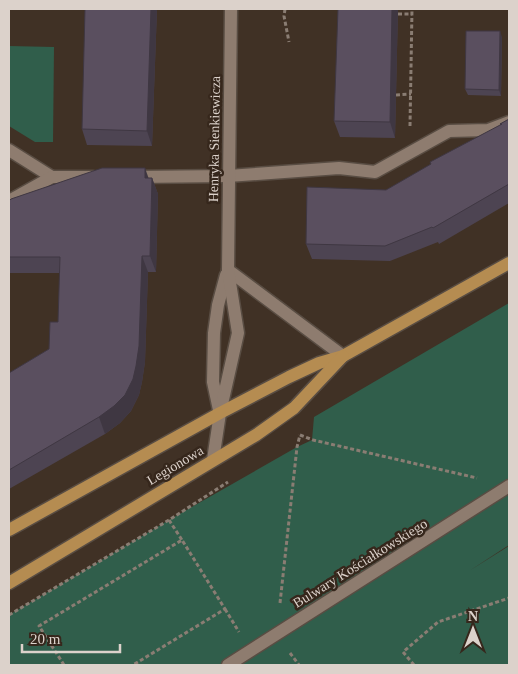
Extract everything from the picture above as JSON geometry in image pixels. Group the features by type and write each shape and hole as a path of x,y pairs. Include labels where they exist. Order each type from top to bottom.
{"main road":[{"name":"Legionowa","path":"9,530 289,377 319,363 343,356 509,263"},
{"name":"Legionowa","path":"9,583 256,435 294,408 343,356"}],"street":[{"name":"Henryka Sienkiewicza","path":"213,460 220,413 238,334 228,270 231,9"},
{"path":"122,177 228,176 339,168 375,172 449,131 488,130 509,122"},
{"path":"9,150 52,177"},
{"path":"9,201 52,177 103,177"},
{"name":"Henryka Sienkiewicza","path":"220,413 213,382 214,334 218,305 228,270"},
{"path":"228,270 343,356"},
{"name":"Bulwary Kościałkowskiego","path":"228,665 509,486"}],"path":[{"path":"284,9 290,42"},
{"path":"410,153 412,9"},
{"path":"398,14 412,14"},
{"path":"396,95 410,94"},
{"path":"292,440 300,435 322,442 481,479"},
{"path":"277,634 297,447 300,435"},
{"path":"9,615 169,520 228,481"},
{"path":"133,665 225,609 169,520"},
{"path":"57,665 63,664 38,626 182,540"},
{"path":"414,665 403,652 438,622 509,598"}],"green space":[{"path":"9,46 54,47 53,142 35,142 9,126"},
{"path":"509,303 509,545 469,571 509,546 509,665 9,665 9,615 169,520 312,440 314,417"}],"building":[{"path":"85,9 151,9 147,131 82,129"},
{"path":"338,9 392,9 390,122 334,121"},
{"path":"466,31 500,31 499,90 465,89"},
{"path":"509,119 509,184 433,228 385,246 306,244 307,187 386,190 431,164 430,162"},
{"path":"102,168 145,168 145,178 152,178 150,256 142,256 139,346 133,379 125,395 114,406 99,417 9,470 9,373 49,349 50,322 58,322 60,257 9,257 9,201"}]}
